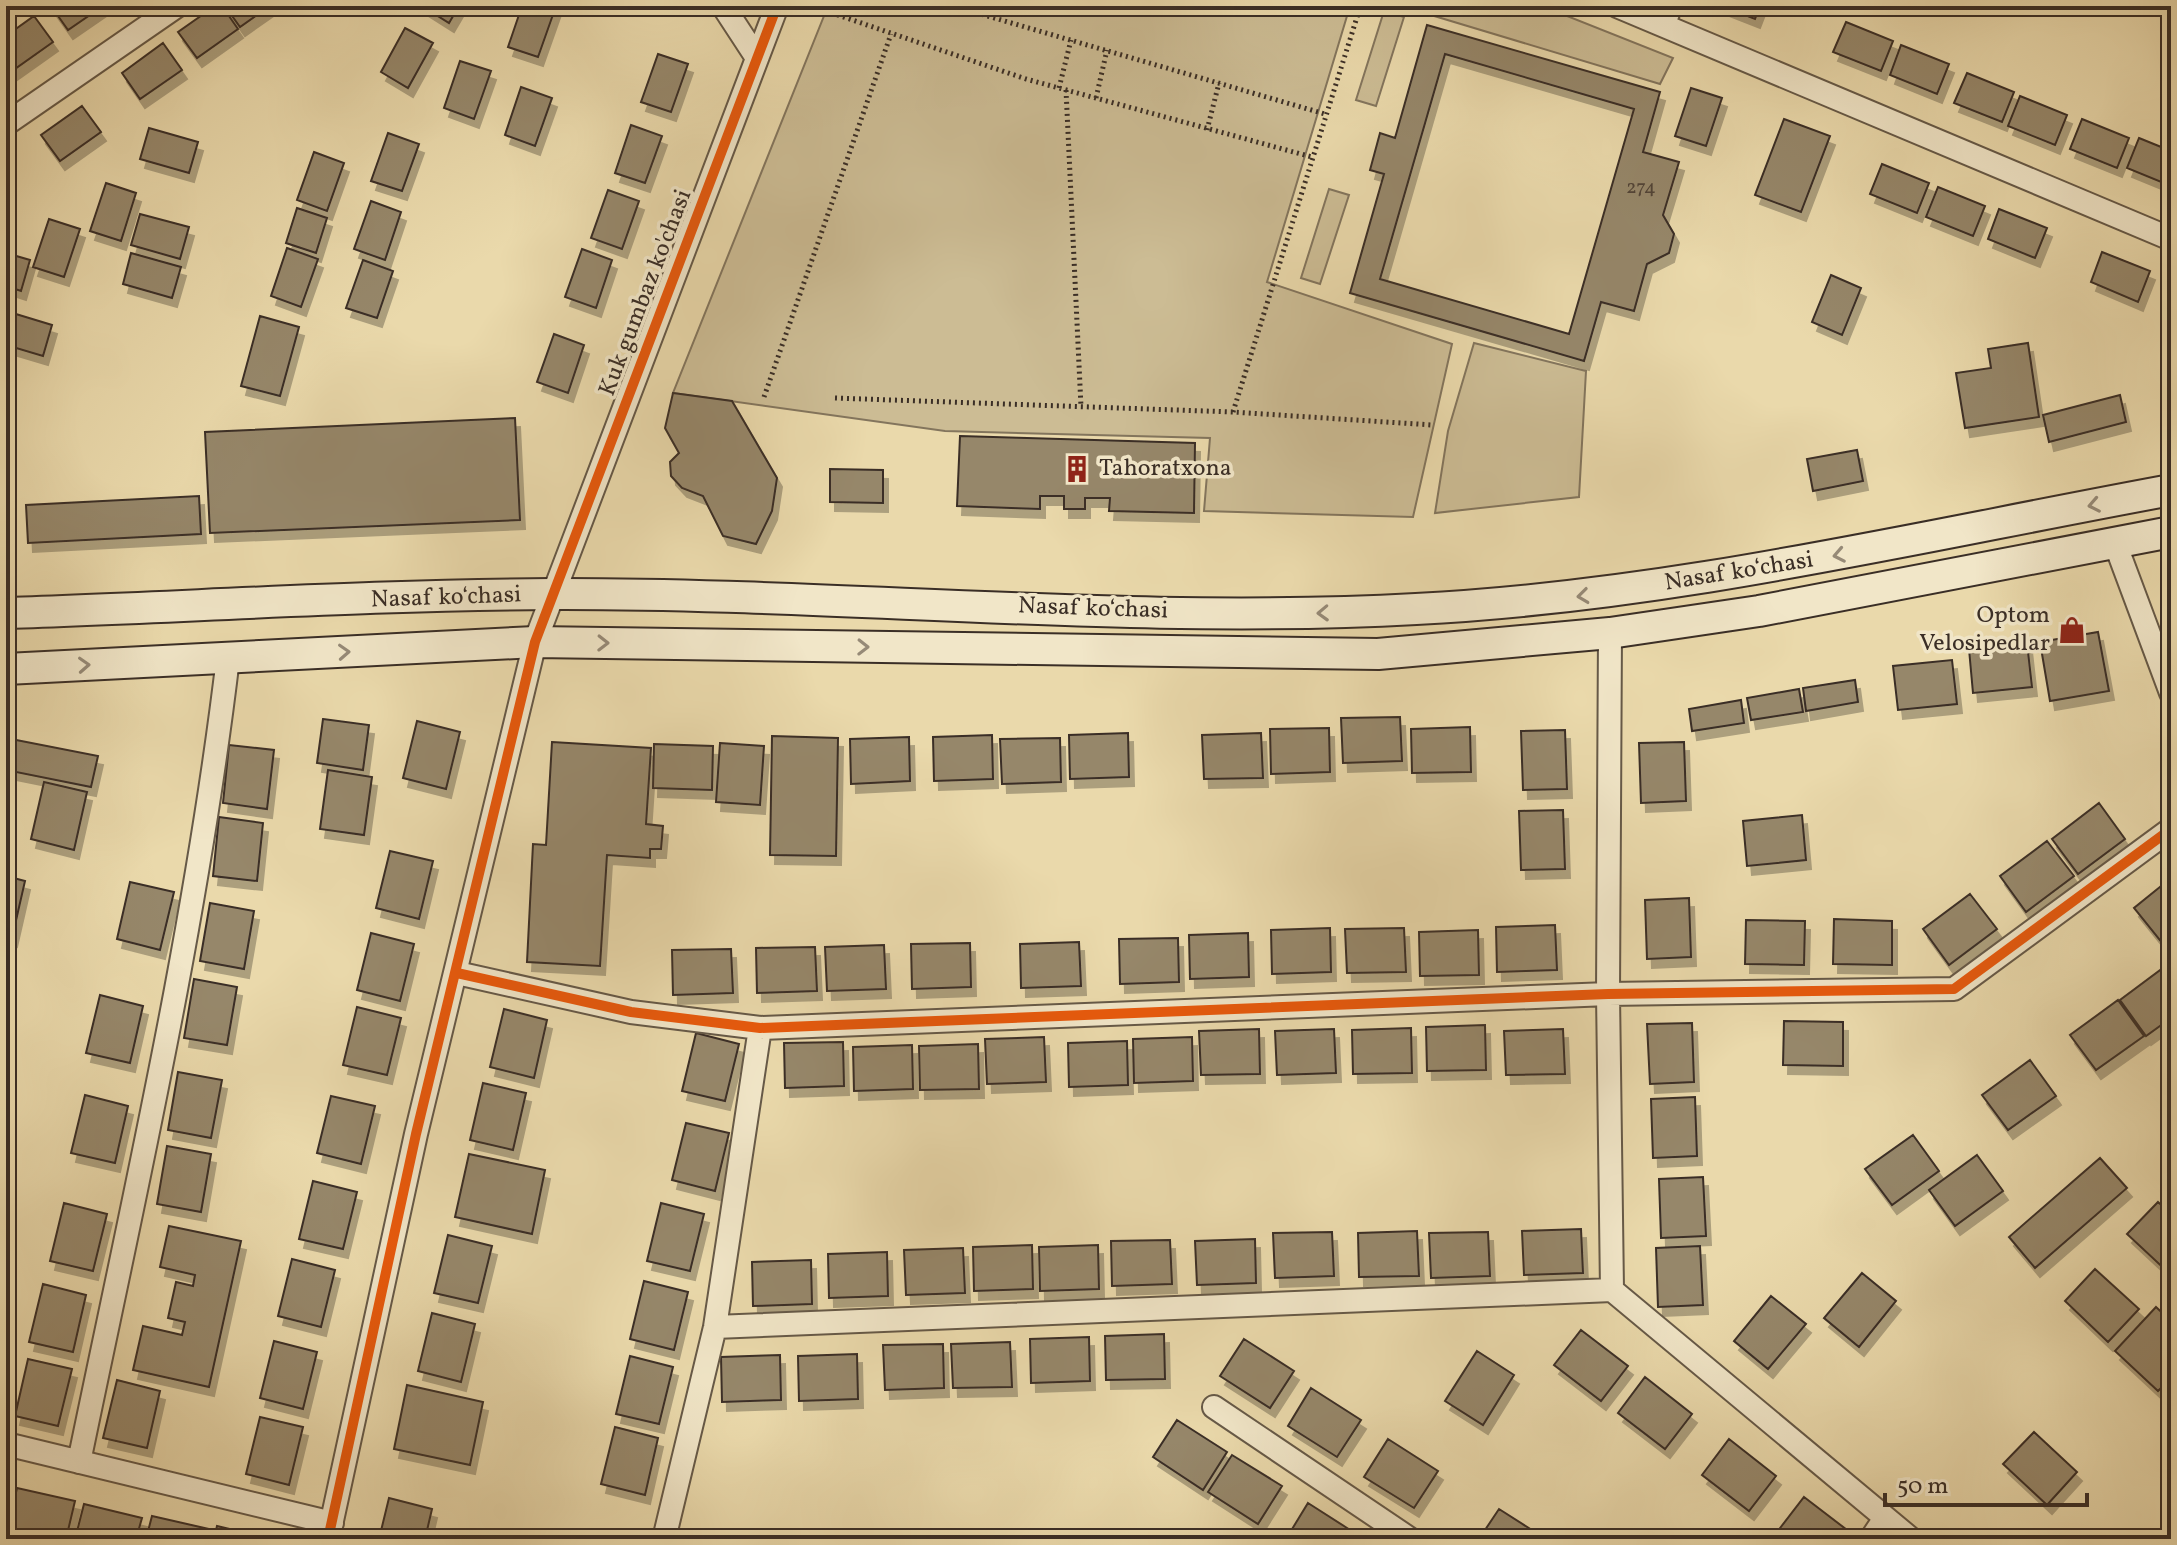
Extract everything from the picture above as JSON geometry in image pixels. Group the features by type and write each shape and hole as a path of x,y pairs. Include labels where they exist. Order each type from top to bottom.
{"main road":[{"name":"Nasaf ko‘chasi","path":"6,613 553,594 1279,614 1416,609 1574,597 1751,572 2171,490"},
{"name":"Nasaf ko‘chasi","path":"6,669 535,642 1378,654 1610,633 1759,611 2171,532"}],"street":[{"path":"6,124 177,6"},
{"path":"723,6 757,58"},
{"name":"Kuk gumbaz ko'chasi","path":"330,1531 416,1134 535,642 777,6"},
{"path":"1617,6 1667,16 2171,239"},
{"path":"2115,543 2171,693"},
{"path":"1610,633 1608,994 1612,1290"},
{"path":"79,1462 150,1122 214,776 228,658"},
{"path":"457,973 631,1012 760,1028 1608,994 1954,989 2171,829"},
{"path":"664,1539 715,1327 760,1028"},
{"path":"715,1327 1612,1290 1911,1539"},
{"path":"1214,1407 1410,1539"},
{"path":"6,1444 330,1531"},
{"path":"1871,1539 1885,1518"}],"path":[{"path":"953,6 1325,114"},
{"path":"826,11 1062,89 1312,157"},
{"path":"1233,412 1358,14"},
{"path":"764,397 891,34"},
{"path":"1071,40 1062,89 1081,407"},
{"path":"1096,98 1107,50"},
{"path":"1207,130 1219,83"},
{"path":"835,398 1233,412 1432,425"}],"shaded area":[{"path":"828,6 1350,6 1267,282 1452,344 1413,517 1204,511 1210,438 945,431 673,393"},
{"path":"1401,6 1542,6 1673,58 1660,84"},
{"path":"1384,11 1404,17 1376,106 1356,100"},
{"path":"1329,189 1349,195 1320,284 1301,278"},
{"path":"1474,343 1586,371 1579,497 1435,513 1448,431"}],"building":[{"path":"51,6 103,6 68,30"},
{"path":"215,6 222,6 238,29 197,58 178,32"},
{"path":"225,6 270,6 240,27"},
{"path":"422,6 459,6 449,23"},
{"path":"522,6 555,9 538,57 508,47"},
{"path":"1722,6 1760,6 1755,19"},
{"path":"34,16 53,42 12,71 6,63 6,36"},
{"path":"1846,22 1893,41 1881,71 1833,52"},
{"path":"1427,25 1660,92 1643,152 1679,162 1663,215 1674,234 1669,253 1647,264 1634,311 1601,302 1584,361 1350,293 1384,174 1370,170 1380,133 1395,138","holes":["1445,54 1634,109 1569,334 1380,279"]},
{"path":"405,28 433,43 408,88 381,72"},
{"path":"163,43 182,70 140,99 122,73"},
{"path":"1901,45 1949,64 1937,94 1890,75"},
{"path":"658,54 688,64 671,112 641,102"},
{"path":"460,61 491,71 474,119 444,108"},
{"path":"1967,73 2014,92 2002,122 1954,103"},
{"path":"521,87 552,98 535,146 505,135"},
{"path":"1691,88 1722,98 1706,146 1675,136"},
{"path":"2020,96 2067,115 2055,145 2008,126"},
{"path":"82,106 101,132 60,161 41,135"},
{"path":"1784,119 1830,136 1801,212 1755,195"},
{"path":"2082,119 2129,138 2117,168 2070,149"},
{"path":"631,125 662,136 645,183 615,173"},
{"path":"149,128 198,142 189,173 140,159"},
{"path":"388,133 419,144 402,191 371,181"},
{"path":"2139,138 2171,151 2171,186 2127,168"},
{"path":"314,152 344,163 327,211 297,200"},
{"path":"1882,164 1929,183 1917,213 1870,194"},
{"path":"106,183 136,193 121,241 90,231"},
{"path":"1938,187 1985,206 1973,236 1926,217"},
{"path":"608,190 639,201 622,249 591,238"},
{"path":"371,201 401,212 385,260 354,249"},
{"path":"297,208 327,218 316,253 286,243"},
{"path":"1999,209 2047,228 2035,258 1988,239"},
{"path":"140,214 189,227 180,259 131,245"},
{"path":"49,219 80,229 64,277 33,267"},
{"path":"287,248 318,259 301,307 271,296"},
{"path":"582,249 612,260 596,308 565,297"},
{"path":"2102,252 2150,271 2138,302 2091,282"},
{"path":"6,253 30,260 21,291 6,286"},
{"path":"131,253 181,267 172,298 123,284"},
{"path":"363,260 393,271 377,318 346,308"},
{"path":"1831,275 1861,288 1842,335 1812,322"},
{"path":"6,311 52,325 43,356 6,345"},
{"path":"260,316 299,327 280,396 241,386"},
{"path":"554,334 584,345 568,393 537,382"},
{"path":"2028,343 2039,417 1965,428 1956,373 1991,368 1988,349"},
{"path":"673,393 732,401 777,478 772,511 756,544 723,536 703,496 682,488 671,476 670,462 679,453 665,428"},
{"path":"2120,395 2126,422 2049,442 2043,415"},
{"path":"515,418 520,520 210,533 205,432"},
{"name":"Tahoratxona","path":"960,436 1195,443 1194,513 1109,511 1110,498 1085,498 1085,509 1064,509 1064,496 1040,496 1040,509 957,506"},
{"path":"1857,450 1863,481 1813,491 1807,459"},
{"path":"830,469 883,470 883,503 830,502"},
{"path":"199,496 201,534 28,543 26,505"},
{"path":"2098,632 2109,691 2050,701 2040,642"},
{"path":"2027,643 2032,687 1973,693 1969,649"},
{"path":"1952,660 1957,704 1898,710 1893,666"},
{"path":"1855,680 1858,702 1806,711 1803,688"},
{"path":"1799,689 1803,712 1751,720 1747,698"},
{"path":"1741,700 1744,723 1692,731 1689,709"},
{"path":"1400,717 1402,761 1343,763 1341,718"},
{"path":"323,719 369,725 363,770 317,763"},
{"path":"417,721 460,732 446,789 403,778"},
{"path":"1470,727 1471,772 1412,773 1411,729"},
{"path":"1329,728 1330,772 1271,774 1270,729"},
{"path":"1565,730 1567,789 1523,790 1521,731"},
{"path":"1128,733 1129,777 1070,779 1069,735"},
{"path":"1261,733 1263,778 1204,779 1202,735"},
{"path":"992,735 993,779 934,781 933,737"},
{"path":"772,736 838,738 836,856 770,855"},
{"path":"909,737 910,781 851,784 850,739"},
{"path":"6,738 98,756 91,787 6,770"},
{"path":"1060,738 1061,782 1002,784 1000,739"},
{"path":"552,742 651,748 646,824 663,826 661,849 650,849 650,858 607,855 600,966 527,962 533,844 546,845"},
{"path":"1684,742 1686,801 1641,803 1639,743"},
{"path":"720,743 764,746 760,805 716,802"},
{"path":"654,744 713,746 712,790 653,788"},
{"path":"229,745 274,750 267,809 223,803"},
{"path":"328,770 372,777 364,835 320,829"},
{"path":"44,782 87,792 74,850 31,839"},
{"path":"2099,803 2125,839 2078,874 2052,839"},
{"path":"1563,810 1565,869 1521,870 1519,811"},
{"path":"1802,815 1806,860 1747,866 1743,821"},
{"path":"219,817 263,823 257,881 213,876"},
{"path":"2047,841 2074,876 2026,912 2000,876"},
{"path":"390,851 433,861 419,919 376,908"},
{"path":"6,876 25,881 12,938 6,937"},
{"path":"2171,878 2171,954 2134,908"},
{"path":"130,882 174,892 160,950 117,939"},
{"path":"1970,894 1997,929 1949,965 1923,929"},
{"path":"1689,898 1691,957 1647,959 1645,900"},
{"path":"210,903 254,911 244,969 200,961"},
{"path":"1834,919 1892,921 1892,965 1833,964"},
{"path":"1746,920 1805,921 1804,965 1745,964"},
{"path":"1555,925 1557,970 1497,972 1496,927"},
{"path":"1330,928 1331,972 1272,974 1271,930"},
{"path":"1404,928 1406,972 1347,973 1345,929"},
{"path":"1478,930 1479,975 1420,976 1419,932"},
{"path":"371,933 414,944 400,1001 357,990"},
{"path":"1248,933 1249,977 1190,979 1189,935"},
{"path":"1178,938 1179,982 1120,984 1119,939"},
{"path":"1079,942 1081,986 1021,988 1020,944"},
{"path":"970,943 971,987 912,989 911,944"},
{"path":"884,945 886,989 827,991 825,947"},
{"path":"815,947 817,991 757,993 756,948"},
{"path":"731,949 733,993 673,995 672,950"},
{"path":"2167,965 2171,970 2171,1018 2146,1036 2120,1000"},
{"path":"194,979 237,987 227,1045 184,1038"},
{"path":"100,995 143,1006 130,1063 86,1053"},
{"path":"2118,1000 2144,1036 2096,1070 2070,1035"},
{"path":"357,1007 401,1018 387,1075 343,1065"},
{"path":"504,1009 547,1020 534,1078 490,1067"},
{"path":"1784,1021 1843,1022 1843,1066 1783,1065"},
{"path":"1692,1023 1694,1082 1650,1084 1647,1024"},
{"path":"1485,1025 1486,1070 1427,1071 1426,1027"},
{"path":"1411,1028 1412,1073 1353,1074 1352,1030"},
{"path":"1259,1029 1260,1074 1201,1075 1199,1031"},
{"path":"1334,1029 1336,1073 1277,1075 1275,1031"},
{"path":"1563,1029 1565,1074 1506,1075 1504,1031"},
{"path":"696,1033 739,1044 725,1101 682,1091"},
{"path":"1044,1037 1046,1082 987,1084 985,1039"},
{"path":"1192,1037 1193,1081 1134,1083 1133,1039"},
{"path":"1127,1041 1128,1085 1069,1087 1068,1043"},
{"path":"843,1042 844,1086 785,1088 784,1043"},
{"path":"978,1044 979,1089 920,1090 919,1046"},
{"path":"912,1045 913,1089 854,1091 853,1047"},
{"path":"2030,1060 2056,1096 2008,1130 1982,1095"},
{"path":"178,1072 222,1080 211,1138 168,1130"},
{"path":"483,1083 526,1093 513,1150 470,1140"},
{"path":"85,1095 128,1106 115,1163 71,1153"},
{"path":"331,1096 375,1106 361,1164 317,1153"},
{"path":"1695,1097 1697,1156 1653,1158 1651,1099"},
{"path":"686,1123 729,1133 715,1191 672,1180"},
{"path":"1913,1135 1939,1171 1892,1205 1865,1169"},
{"path":"167,1146 211,1154 201,1212 157,1204"},
{"path":"469,1154 545,1170 532,1234 455,1217"},
{"path":"1977,1155 2003,1191 1955,1226 1929,1190"},
{"path":"2100,1158 2127,1188 2035,1268 2009,1237"},
{"path":"1703,1177 1706,1236 1661,1238 1659,1179"},
{"path":"313,1181 357,1192 343,1249 299,1239"},
{"path":"2158,1202 2171,1214 2171,1275 2127,1234"},
{"path":"64,1203 107,1214 93,1271 50,1261"},
{"path":"661,1203 704,1214 690,1271 647,1261"},
{"path":"169,1226 241,1241 209,1387 133,1370 143,1326 182,1335 185,1322 168,1318 176,1282 193,1286 195,1275 160,1267"},
{"path":"1581,1229 1583,1273 1524,1275 1522,1231"},
{"path":"1417,1231 1419,1276 1359,1277 1358,1233"},
{"path":"1332,1232 1334,1276 1275,1278 1273,1233"},
{"path":"1488,1232 1490,1276 1431,1278 1429,1233"},
{"path":"448,1235 492,1246 478,1303 434,1293"},
{"path":"1255,1239 1256,1283 1197,1285 1195,1241"},
{"path":"1170,1240 1172,1284 1112,1286 1111,1241"},
{"path":"1032,1245 1033,1289 974,1291 973,1247"},
{"path":"1098,1245 1099,1289 1040,1291 1039,1247"},
{"path":"1700,1246 1703,1305 1658,1307 1656,1248"},
{"path":"963,1248 965,1293 906,1295 904,1250"},
{"path":"887,1252 888,1296 829,1298 828,1254"},
{"path":"292,1259 335,1270 321,1327 278,1316"},
{"path":"811,1260 812,1304 753,1306 752,1262"},
{"path":"2095,1269 2139,1309 2108,1342 2065,1301"},
{"path":"1862,1273 1896,1301 1859,1347 1824,1318"},
{"path":"644,1281 688,1292 674,1350 630,1339"},
{"path":"43,1284 86,1295 73,1352 29,1342"},
{"path":"1771,1296 1806,1324 1768,1369 1734,1341"},
{"path":"2156,1307 2171,1321 2171,1378 2158,1391 2115,1351"},
{"path":"432,1313 475,1324 461,1382 418,1371"},
{"path":"1581,1330 1628,1366 1601,1401 1554,1365"},
{"path":"1164,1334 1165,1379 1106,1380 1105,1336"},
{"path":"1089,1337 1090,1381 1031,1383 1030,1339"},
{"path":"1244,1339 1294,1371 1270,1408 1220,1376"},
{"path":"274,1341 317,1352 303,1409 260,1398"},
{"path":"1010,1342 1012,1387 953,1388 951,1344"},
{"path":"943,1344 944,1388 885,1390 883,1345"},
{"path":"1477,1351 1514,1375 1483,1425 1445,1401"},
{"path":"857,1354 858,1399 799,1401 798,1356"},
{"path":"780,1355 781,1400 722,1402 721,1357"},
{"path":"630,1356 673,1367 659,1424 616,1414"},
{"path":"28,1359 72,1369 58,1426 15,1416"},
{"path":"1645,1377 1692,1414 1665,1449 1618,1413"},
{"path":"117,1380 160,1391 147,1448 103,1438"},
{"path":"407,1385 483,1402 470,1465 394,1449"},
{"path":"1311,1388 1361,1420 1337,1457 1288,1426"},
{"path":"260,1417 303,1427 289,1485 246,1474"},
{"path":"1177,1420 1227,1452 1203,1490 1153,1457"},
{"path":"615,1427 658,1438 645,1495 601,1484"},
{"path":"2034,1432 2077,1472 2047,1505 2003,1464"},
{"path":"1388,1439 1438,1471 1414,1508 1364,1477"},
{"path":"1729,1439 1776,1476 1749,1511 1702,1475"},
{"path":"1232,1455 1282,1486 1258,1524 1208,1492"},
{"path":"6,1479 11,1481 6,1503"},
{"path":"17,1488 75,1501 66,1539 41,1539 7,1531"},
{"path":"1804,1497 1851,1533 1847,1539 1786,1539 1777,1532"},
{"path":"389,1498 432,1509 425,1539 379,1539"},
{"path":"1308,1503 1358,1535 1356,1539 1286,1539"},
{"path":"84,1504 142,1518 136,1539 75,1539"},
{"path":"1499,1509 1546,1539 1479,1539"},
{"path":"152,1516 209,1529 207,1539 146,1539"},
{"path":"217,1526 272,1539 214,1539"}],"cycle path":[{"path":"328,1539 416,1134 535,642 777,6"},
{"path":"457,973 631,1012 760,1028 1608,994 1954,989 2171,829"}],"place":[{"name":"Tahoratxona","path":"1077,469"},
{"name":"Optom Velosipedlar","path":"2072,630"}]}
